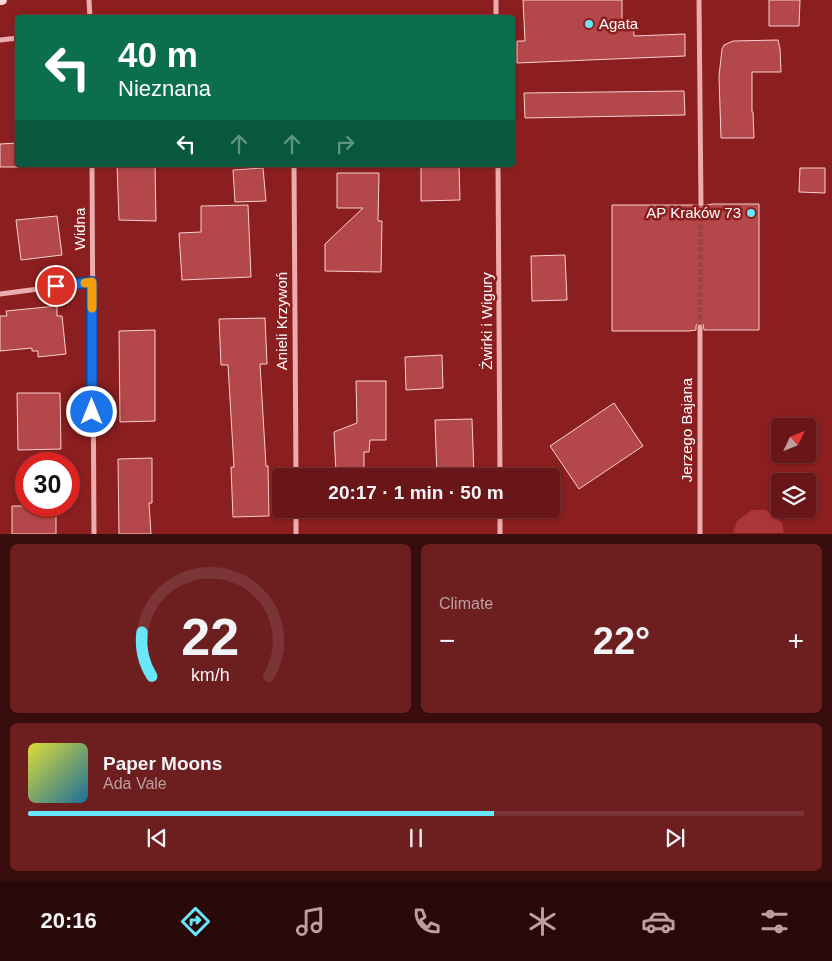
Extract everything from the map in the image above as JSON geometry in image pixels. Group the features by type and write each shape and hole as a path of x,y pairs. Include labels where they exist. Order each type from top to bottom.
{"street":[{"path":"89,0 90,15"},
{"path":"496,0 496,15"},
{"path":"699,0 702,204"},
{"path":"0,40 15,38"},
{"name":"Widna","path":"92,167 94,534"},
{"name":"Anieli Krzywoń","path":"294,167 296,468"},
{"name":"Żwirki i Wigury","path":"498,167 500,468"},
{"path":"0,294 92,282"},
{"name":"Jerzego Bajana","path":"700,327 700,534"},
{"path":"296,518 296,534"},
{"path":"500,518 500,534"}],"shaded area":[{"path":"752,510 766,510 771,514 771,518 776,518 782,523 784,533 733,533 737,521"}],"building":[{"path":"523,0 622,0 622,20 633,19 634,36 685,34 685,56 517,63 517,41 525,41"},
{"path":"769,0 800,0 799,26 769,26"},
{"path":"778,40 781,72 752,72 754,138 721,138 719,76 724,45 733,41"},
{"path":"684,91 685,115 525,118 524,93"},
{"path":"15,143 15,167 0,167 0,144"},
{"path":"117,167 155,167 156,221 119,220"},
{"path":"421,167 459,167 460,200 421,201"},
{"path":"263,168 266,201 235,202 233,170"},
{"path":"800,168 825,168 825,193 799,192"},
{"path":"337,173 379,173 378,221 382,221 381,272 325,271 325,244 363,208 337,208"},
{"path":"759,204 759,330 704,330 703,324 700,323 696,325 696,330 689,331 612,331 612,205 697,205 701,208 705,205"},
{"path":"248,205 251,277 182,280 179,233 201,232 201,206"},
{"path":"57,216 62,255 21,260 16,220"},
{"path":"565,255 567,300 532,301 531,256"},
{"path":"57,306 57,316 62,316 66,354 38,357 38,351 32,351 32,348 0,351 0,316 7,316 6,311"},
{"path":"265,318 267,364 260,364 266,466 268,466 269,516 233,517 231,467 234,467 228,365 221,365 219,319"},
{"path":"155,330 155,421 120,422 119,331"},
{"path":"442,355 443,388 406,390 405,357"},
{"path":"356,381 386,381 386,440 370,440 369,452 364,452 364,468 336,468 334,432 357,423"},
{"path":"17,393 60,393 61,449 18,450"},
{"path":"614,403 643,446 579,489 550,446"},
{"path":"472,419 474,468 437,468 435,420"},
{"path":"152,458 152,503 149,503 151,534 119,534 118,459"},
{"path":"12,506 15,506 15,517 56,517 56,534 12,534"}],"tunnel":[{"path":"700,327 701,204"}],"slow traffic":[{"path":"85,283 92,282 92,308"}],"place":[{"name":"Agata","path":"589,24"},
{"name":"AP Kraków 73","path":"751,213"}],"route":[{"path":"56,286 92,282 92,412"}]}
